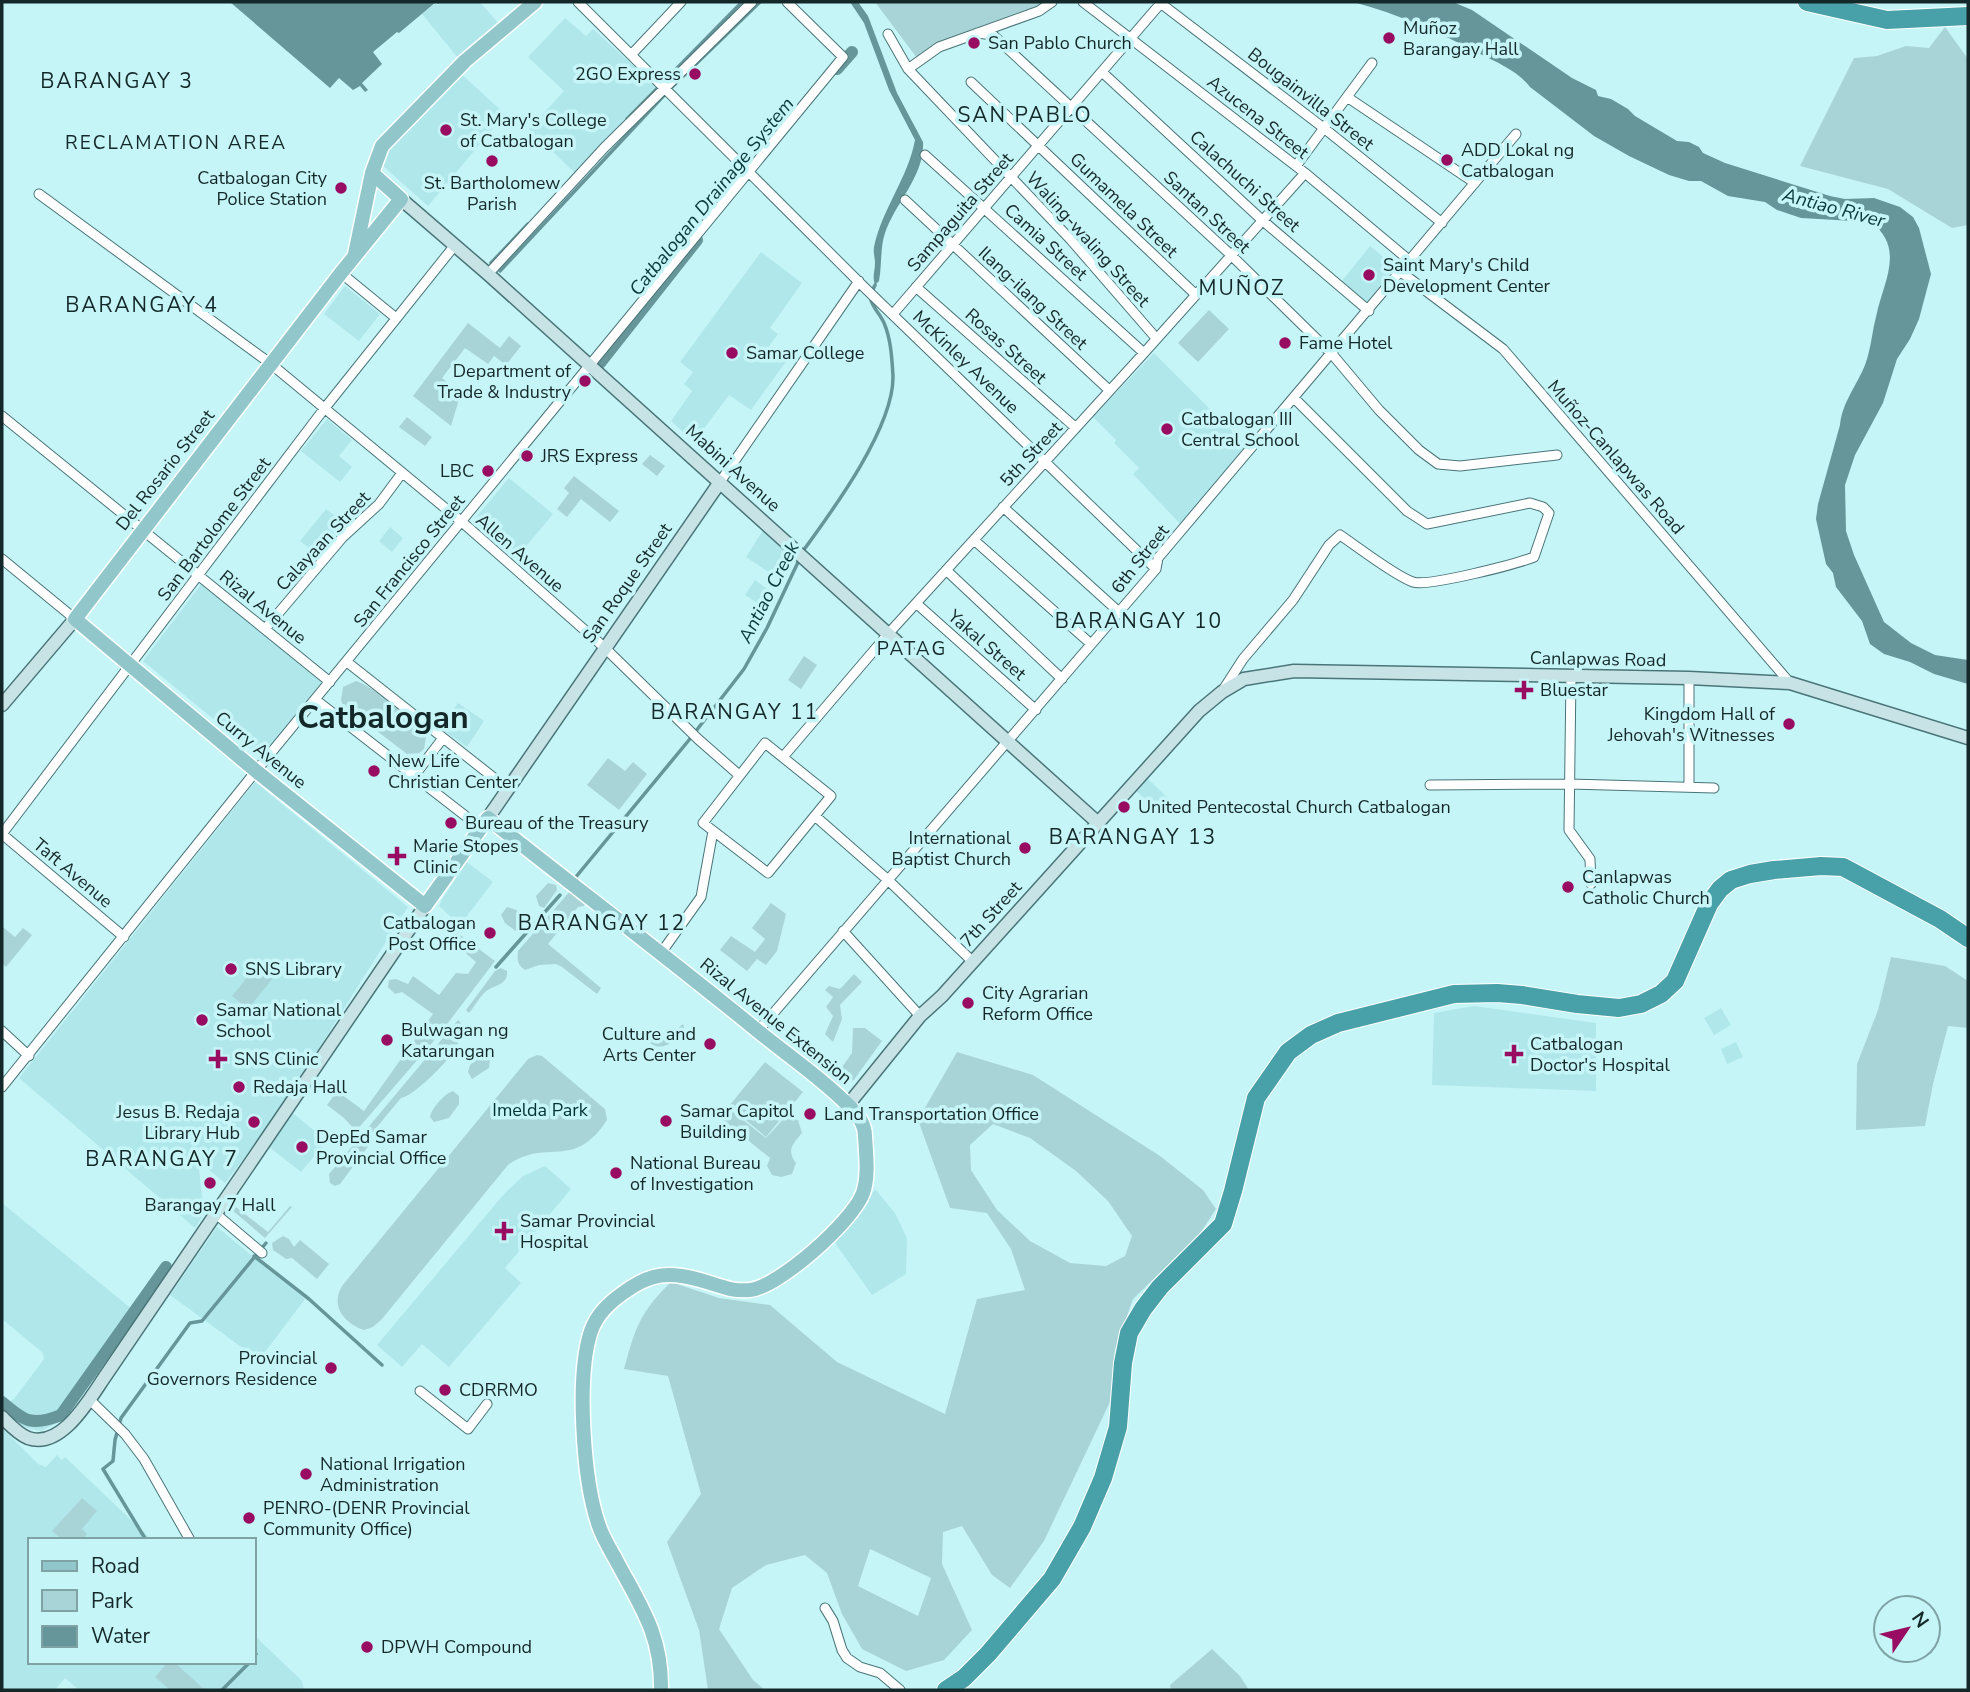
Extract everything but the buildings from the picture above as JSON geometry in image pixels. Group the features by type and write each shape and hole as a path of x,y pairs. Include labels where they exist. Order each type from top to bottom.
{"highway":[{"path":"1807,2 1887,20 1968,16"},
{"path":"946,1690 964,1678 988,1654 1045,1588 1076,1537 1102,1478 1118,1427 1123,1363 1129,1333 1160,1287 1223,1224 1256,1098 1288,1052 1311,1035 1338,1023 1454,994 1522,995 1619,1008 1641,1004 1661,994 1675,981 1709,904 1720,889 1731,880 1774,870 1843,867 1940,919 1968,938"}],"main road":[{"name":"Del Rosario Street","path":"355,256 372,173 382,146 465,61 535,2"},
{"name":"Mabini Avenue","path":"372,173 401,199"},
{"name":"Del Rosario Street","path":"75,619 401,199"},
{"name":"Curry Avenue","path":"75,619 256,772 425,906"},
{"name":"San Roque Street","path":"425,906 484,823"},
{"name":"Rizal Avenue Extension","path":"484,823 559,874 758,1031 848,1105 858,1116 865,1132 867,1181 855,1208 838,1229 776,1279 753,1290 727,1290 700,1279 666,1273 649,1277 604,1308 593,1327 585,1352 582,1401 589,1488 599,1528 651,1626 661,1664 661,1690"}],"street":[{"path":"578,2 862,285"},
{"path":"631,55 681,2"},
{"path":"488,274 604,148 751,2"},
{"name":"San Francisco Street","path":"2,1087 256,772 590,365 751,174 843,57 787,2"},
{"path":"908,69 939,47 1039,11 1052,2"},
{"name":"Azucena Street","path":"1083,2 1305,173 1410,261"},
{"name":"Sampaguita Street","path":"893,314 1160,3"},
{"name":"Bougainvilla Street","path":"1160,3 1325,129 1442,223"},
{"name":"Santan Street","path":"977,33 993,35 1231,255 1332,354 1379,410 1419,450 1438,464 1460,466 1557,455"},
{"name":"Waling-waling Street","path":"888,34 908,69 1071,240 1156,338"},
{"path":"1296,166 1373,62"},
{"name":"Calachuchi Street","path":"1102,72 1262,220 1369,311"},
{"name":"Gumamela Street","path":"971,82 1195,294"},
{"path":"1347,97 1475,183"},
{"name":"6th Street","path":"758,1031 1156,569 1158,558 1516,134"},
{"name":"Camia Street","path":"925,155 1144,353"},
{"name":"5th Street","path":"783,757 888,634 1305,173"},
{"name":"Allen Avenue","path":"38,194 271,365 462,522 605,649 690,732 739,775"},
{"name":"Mabini Avenue","path":"401,199 590,365 1097,822"},
{"name":"Ilang-ilang Street","path":"905,200 1109,390"},
{"name":"San Bartolome Street","path":"2,834 324,409 454,245"},
{"name":"Muñoz-Canlapwas Road","path":"1401,272 1503,349 1790,683"},
{"path":"341,273 396,318"},
{"name":"McKinley Avenue","path":"862,285 1156,569"},
{"name":"San Roque Street","path":"484,823 720,482 862,285"},
{"name":"Rosas Street","path":"916,287 1076,428"},
{"path":"1222,692 1243,659 1293,600 1329,545 1340,535 1415,583 1430,583 1513,565 1534,557 1548,520 1549,513 1543,507 1530,503 1427,524 1407,511 1294,398"},
{"path":"2,416 142,531"},
{"name":"Calayaan Street","path":"265,629 342,538 379,504 402,473"},
{"path":"1003,507 1119,612"},
{"name":"Rizal Avenue","path":"142,531 330,682"},
{"path":"974,540 1091,644"},
{"path":"2,559 75,619"},
{"path":"946,570 1062,678"},
{"name":"Yakal Street","path":"917,604 1036,710"},
{"name":"Del Rosario Street","path":"2,705 75,619"},
{"path":"347,662 508,789"},
{"name":"Canlapwas Road","path":"1222,692 1244,679 1294,671 1689,678 1790,683 1968,738"},
{"path":"1571,676 1569,830 1590,859 1591,884"},
{"path":"1689,678 1689,787"},
{"name":"7th Street","path":"848,1105 920,1016 942,996 1199,711 1222,692"},
{"path":"316,700 414,776 484,823"},
{"path":"414,776 443,737"},
{"path":"765,743 783,757 831,796 768,873 703,823 765,743"},
{"path":"1430,785 1570,784 1714,788"},
{"path":"815,816 888,880 972,961"},
{"path":"661,953 701,897 713,831"},
{"name":"Taft Avenue","path":"2,834 124,937"},
{"path":"2,1417 28,1438 43,1440 55,1437 89,1399 425,906"},
{"path":"843,931 920,1016"},
{"path":"2,1031 29,1056"},
{"path":"216,1213 259,1251"},
{"path":"419,1391 468,1429 487,1404"},
{"path":"89,1399 125,1434 144,1460 189,1538"},
{"path":"825,1608 847,1658 860,1667 888,1678 901,1690"}],"shaded area":[{"path":"442,2 480,2 499,24 458,58 422,14 436,3 438,5"},
{"path":"565,18 586,36 593,29 656,86 575,173 529,129 564,91 528,57"},
{"name":"St. Mary's College of Catbalogan","path":"459,72 505,114 428,206 383,166 382,153"},
{"name":"Saint Mary's Child Development Center","path":"1370,246 1397,268 1368,303 1341,282"},
{"name":"Samar College","path":"761,252 802,283 770,328 778,334 769,346 787,360 751,410 729,395 694,442 671,421 692,391 684,384 693,372 680,362"},
{"path":"345,286 380,314 359,341 324,314"},
{"name":"Catbalogan III Central School","path":"1154,353 1248,447 1182,526 1133,474 1139,468 1093,417"},
{"path":"327,419 352,440 339,456 352,467 340,482 301,451"},
{"path":"509,478 553,514 517,557 473,521"},
{"path":"326,509 348,526 322,558 300,541"},
{"path":"390,527 403,538 392,552 379,541"},
{"path":"765,527 795,554 779,579 746,557"},
{"path":"755,580 769,590 760,605 745,595"},
{"path":"202,583 325,682 262,759 143,661"},
{"path":"458,703 484,721 467,747 440,728"},
{"path":"1147,778 1171,801 1160,813 1135,790"},
{"path":"255,782 408,907 283,1105 327,1141 301,1172 259,1139 225,1183 198,1161 204,1214 195,1228 19,1078"},
{"path":"467,862 493,882 460,925 439,906"},
{"name":"Catbalogan Doctor's Hospital","path":"1474,1006 1596,1023 1596,1091 1432,1085 1434,1013"},
{"path":"1721,1008 1731,1025 1714,1035 1704,1018"},
{"path":"1736,1042 1743,1057 1727,1064 1721,1049"},
{"name":"Samar Provincial Hospital","path":"545,1166 571,1189 505,1268 521,1283 449,1367 422,1344 402,1367 377,1345 504,1194 523,1176"},
{"path":"875,1189 895,1213 907,1238 906,1274 872,1295 835,1243 858,1217"},
{"path":"2,1203 138,1314 62,1421 40,1431 24,1427 2,1409 2,1405 14,1399 44,1359 43,1353 2,1319"},
{"path":"217,1227 305,1299 259,1360 170,1295"},
{"path":"2,1428 38,1464 46,1467 57,1455 62,1460 65,1457 150,1538 28,1538 28,1664 256,1664 256,1637 302,1681 304,1690 79,1690 65,1678 55,1690 2,1690"}],"green space":[{"path":"875,2 1047,2 917,58"},
{"path":"1945,27 1968,59 1968,225 1952,228 1888,189 1800,166 1854,58 1877,56 1906,46 1929,48"},
{"path":"1209,310 1229,329 1198,362 1178,343"},
{"path":"468,323 500,348 509,336 521,346 506,365 494,356 488,364 465,348 442,378 461,393 451,426 413,396"},
{"path":"407,417 432,437 425,446 399,427"},
{"path":"650,455 665,466 657,476 642,464"},
{"path":"574,476 619,511 610,522 581,499 567,517 557,509 569,493 564,488"},
{"path":"804,656 817,665 801,689 788,680"},
{"path":"356,681 383,697 415,723 426,737 424,749 419,753 407,754 343,705 343,687"},
{"path":"608,758 625,771 633,762 647,774 619,810 587,785"},
{"path":"548,883 556,885 557,890 544,908 539,906 536,896"},
{"path":"571,890 586,902 584,906 578,907 548,944 601,988 597,994 556,964 539,965 525,970 518,962 518,951"},
{"path":"771,903 786,914 777,951 766,965 757,959 747,971 720,950 731,936 755,952 765,939 752,928"},
{"path":"507,907 520,913 527,921 528,925 520,934 505,923 501,915"},
{"path":"3,927 15,937 23,928 32,935 6,967 2,963"},
{"path":"455,931 495,961 438,1036 356,1131 327,1105 337,1091 364,1111 433,1014 402,992 395,994 388,987 389,980 396,979 408,984 413,976 439,995 456,973 468,974 476,962 448,938 448,934"},
{"path":"1891,957 1945,966 1968,981 1968,1028 1948,1026 1925,1126 1856,1130 1857,1064 1878,1010"},
{"path":"258,964 274,977 248,1009 232,996"},
{"path":"501,968 507,971 504,981 485,992 469,1013 466,1010 495,971"},
{"path":"854,974 862,982 840,1005 842,1019 833,1042 825,1034 833,1016 826,1007 833,997 825,990 829,986 840,989"},
{"path":"458,1020 461,1023 460,1036 451,1055 422,1085 401,1098 367,1139 370,1144 340,1184 335,1186 330,1183 329,1174"},
{"path":"683,1024 677,1039 665,1046 653,1045 646,1033 668,1033"},
{"path":"853,1028 865,1028 882,1041 853,1081 840,1070 852,1053"},
{"path":"483,1052 490,1059 489,1068 472,1079 468,1072 470,1065"},
{"path":"957,1052 1033,1075 1160,1156 1203,1190 1216,1209 1199,1235 1133,1299 1115,1350 1110,1402 1044,1541 1010,1588 992,1575 962,1526 943,1532 942,1564 972,1630 944,1660 906,1671 862,1649 842,1614 827,1573 805,1555 766,1565 732,1588 719,1629 753,1680 765,1690 708,1690 699,1630 667,1542 701,1494 668,1376 624,1369 636,1331 652,1302 671,1282 719,1298 770,1305 837,1362 945,1414 977,1299 1025,1290 1011,1249 987,1213 950,1208 918,1120","holes":["993,1124 1030,1138 1076,1171 1108,1201 1132,1236 1125,1256 1106,1266 1070,1263 1030,1241 997,1210 971,1170 970,1145","870,1549 931,1578 918,1616 858,1586"]},
{"name":"Imelda Park","path":"542,1056 605,1109 607,1120 595,1136 583,1145 571,1150 535,1153 508,1165 382,1319 373,1327 364,1330 350,1323 338,1307 342,1286 528,1059"},
{"path":"765,1062 803,1092 766,1137 729,1106"},
{"path":"453,1091 459,1096 459,1104 449,1118 434,1122 430,1117 433,1110 442,1098"},
{"path":"728,1108 766,1138 787,1115 798,1120 802,1133 791,1151 796,1163 792,1174 781,1177 772,1175 767,1166 770,1158 722,1119 721,1113"},
{"path":"290,1206 292,1207 265,1238 232,1210 236,1207 268,1232"},
{"path":"283,1236 289,1239 294,1247 300,1240 329,1264 317,1279 292,1258 286,1259 273,1250 272,1243"},
{"path":"82,1498 97,1511 82,1529 87,1534 84,1538 58,1538 52,1531"},
{"path":"1212,1649 1240,1676 1249,1690 1171,1690 1170,1685"},
{"path":"166,1664 176,1664 205,1690 170,1690 155,1677"}],"water":[{"path":"230,2 436,2 373,52 382,64 362,83 368,90 365,92 360,86 353,90 339,78 330,88"},
{"path":"850,2 858,2 868,16 897,93 923,142 919,166 885,233 879,281 875,285 874,249 878,233 907,167 915,140 889,90 864,23"},
{"name":"Antiao River","path":"1353,2 1453,2 1472,10 1572,78 1596,90 1598,96 1611,99 1677,141 1689,142 1699,147 1703,153 1725,163 1830,196 1845,199 1874,198 1900,207 1913,217 1919,228 1931,274 1919,319 1897,359 1883,403 1855,455 1845,485 1846,531 1884,622 1911,643 1935,655 1968,660 1968,684 1884,654 1870,644 1862,621 1836,587 1833,573 1826,564 1816,519 1841,417 1867,359 1887,279 1890,255 1882,232 1871,222 1801,218 1777,210 1765,202 1728,196 1701,181 1689,181 1669,175 1594,136 1500,64 1418,24"}],"waterway":[{"path":"627,119 742,2"},
{"path":"500,271 670,89 760,2"},
{"name":"Catbalogan Drainage System","path":"837,69 852,52"},
{"path":"491,263 528,224"},
{"name":"Catbalogan Drainage System","path":"600,363 697,240"},
{"name":"Antiao Creek","path":"803,551 860,467 884,419 891,396 891,349 884,323 871,300 875,285"},
{"name":"Antiao Creek","path":"575,878 744,669 800,558"},
{"name":"Antiao Creek","path":"496,967 560,895"},
{"path":"145,1538 103,1469 113,1461 121,1418 190,1323 202,1321 266,1243"},
{"path":"254,1256 309,1299 382,1365"},
{"path":"2,1402 16,1414 29,1420 43,1421 61,1415 166,1267"},
{"path":"222,1690 248,1664"}],"place":[{"name":"Muñoz Barangay Hall","path":"1389,38"},
{"name":"San Pablo Church","path":"974,43"},
{"name":"2GO Express","path":"695,74"},
{"name":"St. Mary's College of Catbalogan","path":"446,130"},
{"name":"ADD Lokal ng Catbalogan","path":"1447,160"},
{"name":"St. Bartholomew Parish","path":"492,161"},
{"name":"Catbalogan City Police Station","path":"341,188"},
{"name":"Saint Mary's Child Development Center","path":"1369,275"},
{"name":"Fame Hotel","path":"1285,343"},
{"name":"Samar College","path":"732,353"},
{"name":"Department of Trade & Industry","path":"585,381"},
{"name":"Catbalogan III Central School","path":"1167,429"},
{"name":"JRS Express","path":"527,456"},
{"name":"LBC","path":"488,471"},
{"name":"Bluestar","path":"1524,690"},
{"name":"Kingdom Hall of Jehovah's Witnesses","path":"1789,724"},
{"name":"New Life Christian Center","path":"374,771"},
{"name":"United Pentecostal Church Catbalogan","path":"1124,807"},
{"name":"Bureau of the Treasury","path":"451,823"},
{"name":"International Baptist Church","path":"1025,848"},
{"name":"Marie Stopes Clinic","path":"397,856"},
{"name":"Canlapwas Catholic Church","path":"1568,887"},
{"name":"Catbalogan Post Office","path":"490,933"},
{"name":"SNS Library","path":"231,969"},
{"name":"City Agrarian Reform Office","path":"968,1003"},
{"name":"Samar National School","path":"202,1020"},
{"name":"Bulwagan ng Katarungan","path":"387,1040"},
{"name":"Culture and Arts Center","path":"710,1044"},
{"name":"Catbalogan Doctor's Hospital","path":"1514,1054"},
{"name":"SNS Clinic","path":"218,1059"},
{"name":"Redaja Hall","path":"239,1087"},
{"name":"Land Transportation Office","path":"810,1114"},
{"name":"Samar Capitol Building","path":"666,1121"},
{"name":"Jesus B. Redaja Library Hub","path":"254,1122"},
{"name":"DepEd Samar Provincial Office","path":"302,1147"},
{"name":"National Bureau of Investigation","path":"616,1173"},
{"name":"Barangay 7 Hall","path":"210,1183"},
{"name":"Samar Provincial Hospital","path":"504,1231"},
{"name":"Provincial Governors Residence","path":"331,1368"},
{"name":"CDRRMO","path":"445,1390"},
{"name":"National Irrigation Administration","path":"306,1474"},
{"name":"PENRO-(DENR Provincial Community Office)","path":"249,1518"},
{"name":"DPWH Compound","path":"367,1647"}],"district":[{"name":"BARANGAY 3","path":"117,81"},
{"name":"SAN PABLO","path":"1025,115"},
{"name":"RECLAMATION AREA","path":"176,142"},
{"name":"MUÑOZ","path":"1242,288"},
{"name":"BARANGAY 4","path":"142,305"},
{"name":"BARANGAY 10","path":"1139,621"},
{"name":"PATAG","path":"912,648"},
{"name":"BARANGAY 11","path":"735,712"},
{"name":"Catbalogan","path":"383,717"},
{"name":"BARANGAY 13","path":"1133,837"},
{"name":"BARANGAY 12","path":"602,923"},
{"name":"BARANGAY 7","path":"162,1159"}]}
